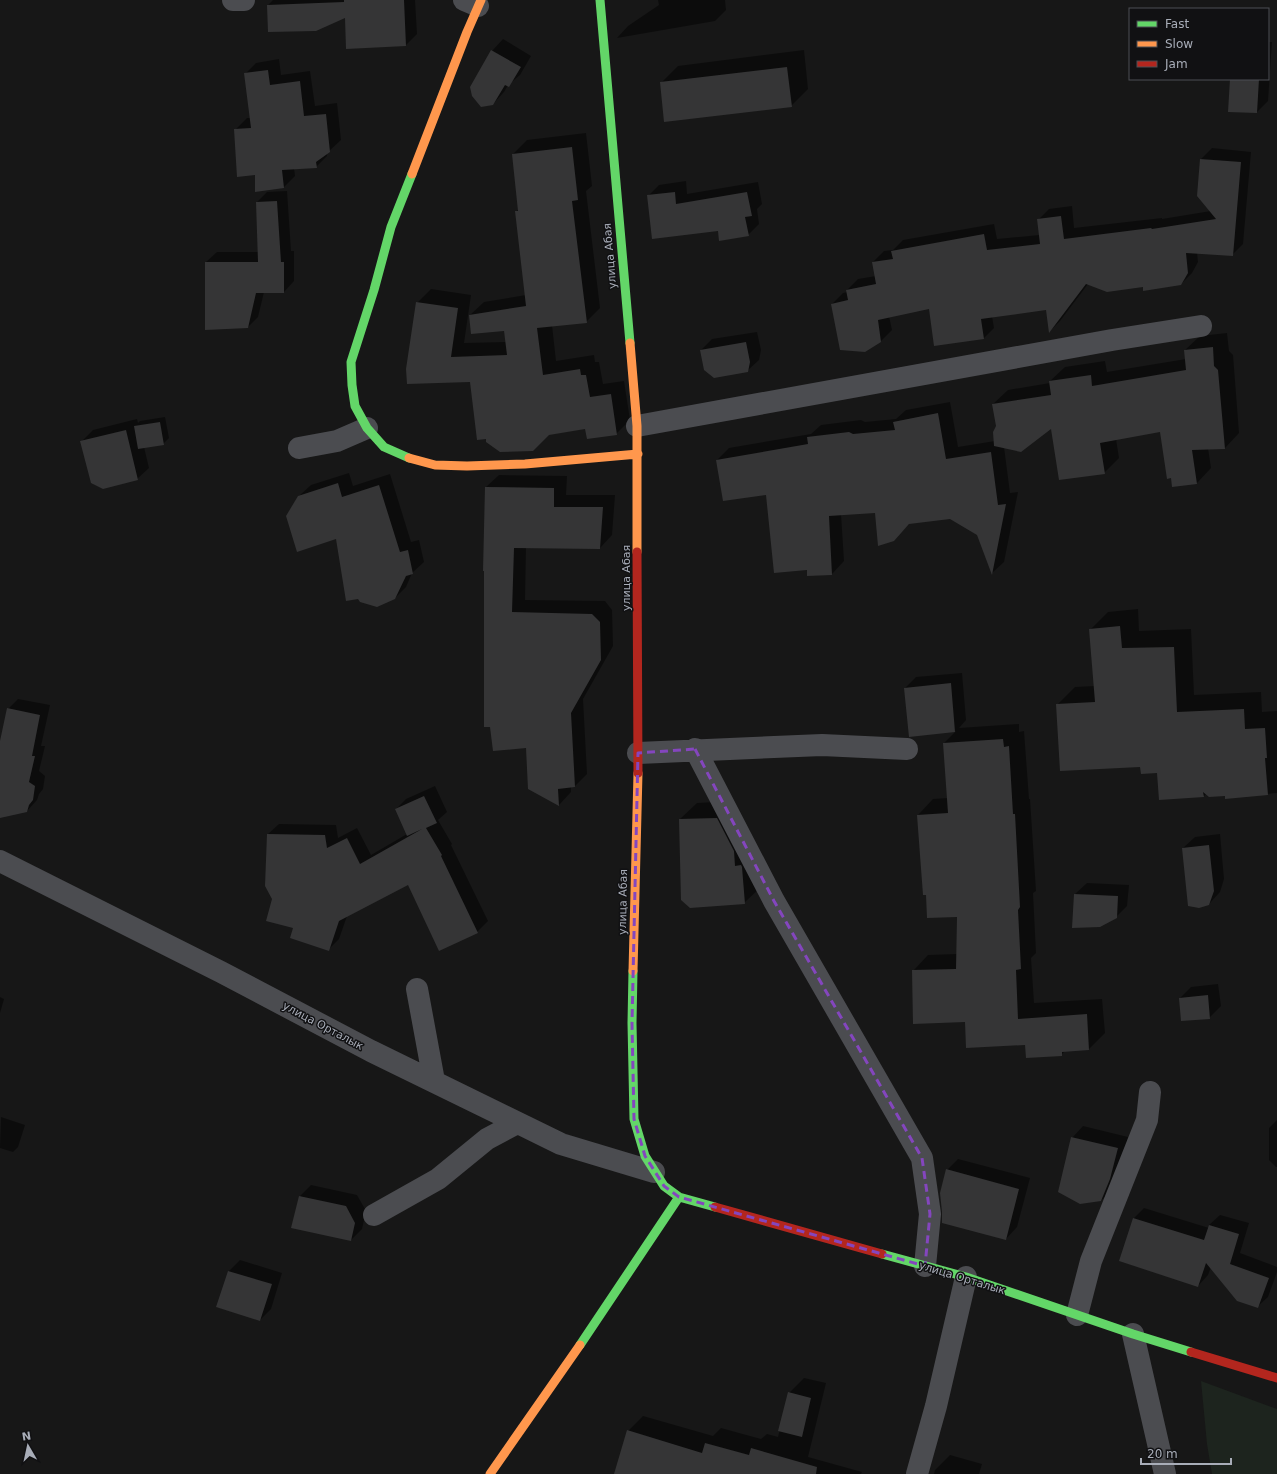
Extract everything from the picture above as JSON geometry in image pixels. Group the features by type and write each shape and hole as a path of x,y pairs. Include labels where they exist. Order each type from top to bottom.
{"main road":[{"name":"улица Абая","path":"600,0 637,426 638,753 632,1023 634,1120 649,1164"},
{"path":"474,2 391,227 374,290 351,362 355,406 367,428 384,447 402,456 435,465 467,466 525,464 638,454"},
{"name":"улица Орталык","path":"649,1164 664,1186 679,1197 966,1277 1133,1334 1277,1378"},
{"path":"490,1474 610,1302 679,1197"}],"street":[{"path":"233,0 244,0"},
{"path":"637,426 1081,345 1201,326"},
{"path":"299,448 337,441 367,428"},
{"path":"638,753 695,749 822,745 907,748"},
{"path":"695,749 774,901 922,1158 930,1214 925,1266"},
{"name":"улица Орталык","path":"0,861 221,972 371,1052 434,1081 456,1094 561,1144 649,1164"},
{"path":"417,989 434,1081"},
{"path":"1077,1315 1091,1260 1147,1120 1150,1092"},
{"path":"374,1214 438,1179 487,1139 517,1123"},
{"path":"917,1474 936,1406 966,1277"},
{"path":"1133,1334 1165,1474"}],"highlighted area":[{"path":"695,749 774,901 922,1158 930,1214 925,1266 679,1197 664,1186 645,1156 634,1119 632,1023 638,753"}],"shaded area":[{"path":"1201,1381 1277,1409 1277,1474 1212,1474 1207,1444"}],"building":[{"path":"344,0 404,0 406,46 346,49 345,18 316,31 268,32 267,5 344,2"},
{"path":"491,50 521,67 509,87 505,85 493,105 481,107 472,96 470,87"},
{"path":"787,67 792,107 664,122 660,82"},
{"path":"268,70 270,85 300,81 304,116 326,114 330,152 316,162 317,168 282,170 284,188 255,192 255,175 237,177 234,129 251,128 244,73"},
{"path":"1230,80 1259,80 1257,113 1228,112"},
{"path":"572,147 578,200 572,201 587,323 537,328 543,375 580,369 581,375 586,375 590,397 611,394 617,435 587,439 585,429 549,435 533,451 500,452 486,442 486,439 477,440 470,382 407,384 406,369 416,302 458,308 451,357 507,355 504,331 471,334 469,315 526,306 515,211 518,211 512,154"},
{"path":"1200,159 1241,162 1233,256 1186,253 1188,273 1181,285 1143,291 1143,287 1107,292 1086,284 1049,333 1046,310 981,319 984,339 934,346 929,309 878,320 881,342 865,352 840,350 831,304 848,300 846,290 876,284 872,262 893,259 891,251 984,234 987,250 1040,244 1037,219 1061,216 1064,239 1152,229 1216,219 1197,196"},
{"path":"675,192 676,204 747,192 752,216 745,217 749,236 719,241 718,231 652,239 647,195"},
{"path":"277,201 281,262 284,262 284,293 256,293 248,328 205,330 205,262 258,262 256,202"},
{"path":"746,342 750,362 748,372 714,378 704,370 700,350"},
{"path":"1213,347 1214,366 1218,370 1225,449 1192,450 1197,484 1172,487 1171,478 1167,479 1160,432 1100,443 1105,474 1059,480 1051,429 1021,452 994,446 993,432 996,426 992,404 1051,395 1049,381 1091,375 1092,386 1186,370 1184,350"},
{"path":"938,413 946,459 991,452 998,505 1006,504 992,575 977,535 950,519 909,524 894,541 878,546 875,513 829,516 832,575 807,576 807,570 774,573 766,495 723,501 716,460 808,444 807,437 849,432 853,434 895,430 893,422"},
{"path":"160,422 164,445 138,449 134,426"},
{"path":"126,430 138,480 103,489 91,483 80,441"},
{"path":"338,483 342,497 379,485 400,552 408,550 413,574 406,576 395,599 377,607 360,602 358,599 346,601 336,539 297,552 286,516 298,496"},
{"path":"485,487 554,488 554,507 603,507 600,549 514,548 512,612 592,614 600,622 601,660 571,713 575,787 558,789 559,806 528,789 526,748 493,751 490,727 484,727 483,571"},
{"path":"1120,626 1122,648 1174,647 1177,712 1244,709 1245,729 1265,728 1267,758 1265,758 1268,795 1225,799 1225,796 1209,797 1203,792 1204,797 1159,800 1157,773 1141,774 1140,767 1060,771 1056,704 1095,702 1089,629"},
{"path":"951,683 955,732 909,737 904,688"},
{"path":"7,708 40,715 32,756 35,756 29,782 35,786 33,800 29,805 27,812 0,818 0,741"},
{"path":"1003,739 1004,747 1009,746 1013,814 1015,814 1020,907 1018,910 1021,969 1016,970 1018,1019 1087,1014 1089,1050 1062,1052 1062,1056 1026,1058 1025,1045 966,1048 965,1022 913,1024 912,970 956,969 957,917 927,918 926,895 923,895 917,815 948,813 943,743"},
{"path":"424,796 437,823 426,828 442,855 441,856 478,933 439,951 408,885 339,921 329,951 290,938 293,928 266,921 272,899 265,886 267,834 325,835 327,848 347,838 360,864 422,829 407,836 395,809"},
{"path":"717,818 734,851 735,866 741,865 742,867 745,904 690,908 681,900 679,819"},
{"path":"1209,845 1214,891 1209,905 1199,908 1188,906 1182,848"},
{"path":"1074,894 1118,896 1117,918 1100,927 1072,928"},
{"path":"1208,995 1210,1019 1181,1021 1179,998"},
{"path":"1071,1137 1118,1148 1110,1179 1101,1201 1080,1204 1058,1192"},
{"path":"946,1169 1019,1189 1006,1240 942,1223 940,1193"},
{"path":"299,1196 346,1206 355,1223 351,1241 291,1228"},
{"path":"1133,1218 1204,1240 1209,1225 1239,1234 1230,1264 1269,1278 1258,1308 1237,1301 1206,1263 1198,1287 1119,1261"},
{"path":"228,1271 272,1284 260,1321 216,1307"},
{"path":"788,1392 811,1398 802,1437 778,1431"},
{"path":"627,1430 702,1453 705,1443 749,1455 751,1448 817,1467 816,1474 614,1474"}],"traffic: fast":[{"path":"600,0 630,343"},
{"path":"409,458 384,447 367,428 355,406 351,362 374,290 391,227 412,174"},
{"path":"633,971 632,1023 634,1119 645,1156 664,1186 679,1197 715,1207"},
{"path":"580,1345 679,1197"},
{"path":"882,1254 966,1277 1133,1334 1191,1352"}],"traffic: slow":[{"path":"412,174 467,32 481,0"},
{"path":"630,343 637,426 637,552"},
{"path":"409,458 435,465 467,466 525,464 638,454"},
{"path":"633,971 638,773"},
{"path":"490,1474 580,1345"}],"traffic: jam":[{"path":"637,552 638,773"},
{"path":"715,1207 882,1254"},
{"path":"1191,1352 1277,1378"}]}
